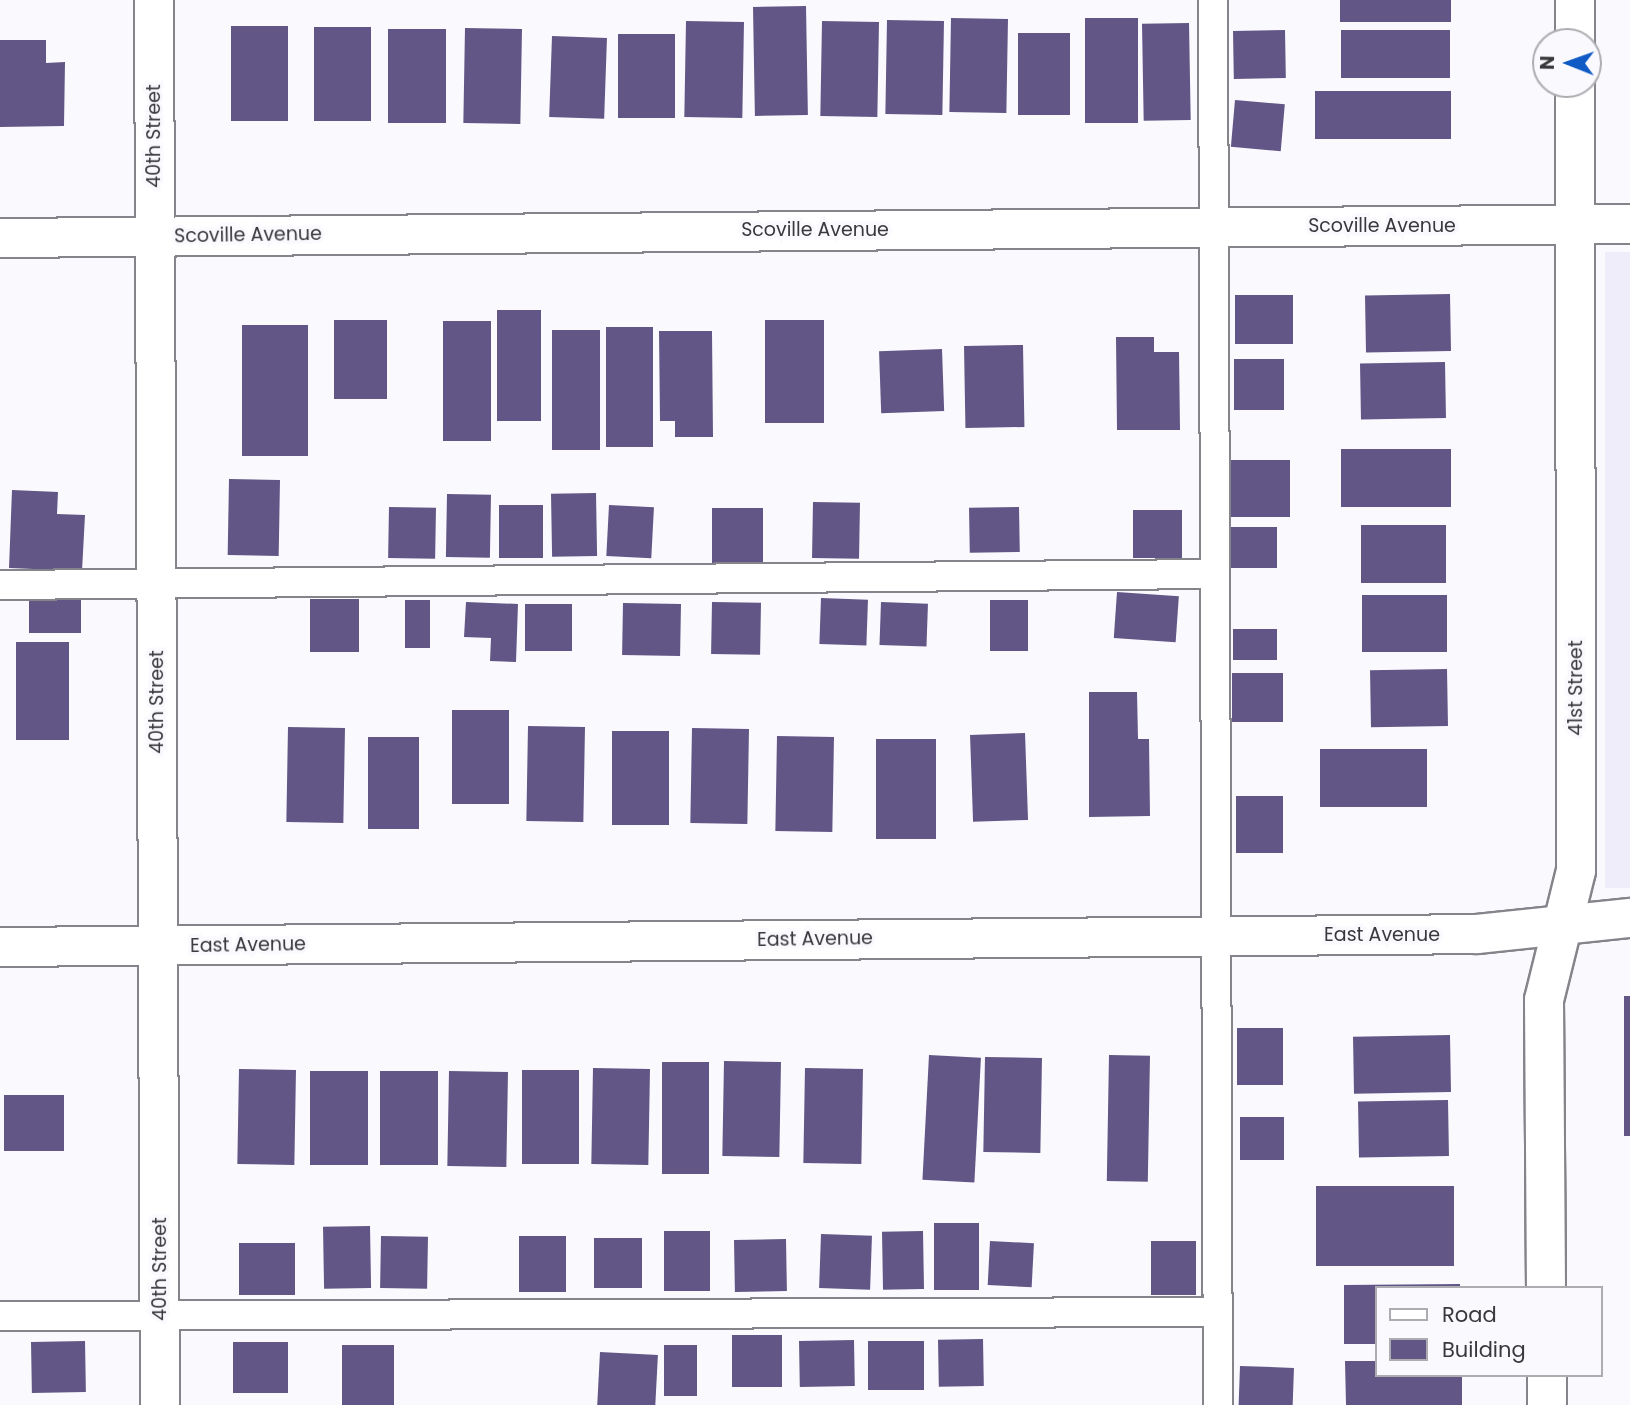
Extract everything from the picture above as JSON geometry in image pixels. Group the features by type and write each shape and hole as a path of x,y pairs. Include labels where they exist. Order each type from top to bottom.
{"street":[{"name":"40th Street","path":"154,0 160,1405"},
{"path":"1575,0 1575,28"},
{"name":"41st Street","path":"1546,1286 1544,1000 1577,862 1575,98"},
{"name":"Scoville Avenue","path":"0,238 1630,224"},
{"name":"East Avenue","path":"0,947 1477,934 1630,918"},
{"path":"1546,1377 1547,1405"}],"lane":[{"path":"1213,0 1219,1405"},
{"path":"0,585 1215,574"},
{"path":"0,1316 1218,1312"}],"shaded area":[{"path":"1605,252 1630,252 1630,888 1605,888"}],"building":[{"path":"1340,0 1451,0 1451,22 1340,22"},
{"path":"806,6 808,115 755,116 753,7"},
{"path":"951,18 1008,19 1006,113 949,112"},
{"path":"1085,18 1138,18 1138,123 1085,123"},
{"path":"887,20 944,21 942,115 885,114"},
{"path":"686,21 744,22 742,118 684,117"},
{"path":"822,21 879,22 877,117 820,116"},
{"path":"1189,23 1191,120 1144,121 1142,24"},
{"path":"231,26 288,26 288,121 231,121"},
{"path":"314,27 371,27 371,121 314,121"},
{"path":"465,28 522,29 520,124 463,123"},
{"path":"388,29 446,29 446,123 388,123"},
{"path":"1285,30 1286,78 1234,79 1233,31"},
{"path":"1341,30 1450,30 1450,78 1341,78"},
{"path":"1018,33 1070,33 1070,115 1018,115"},
{"path":"618,34 675,34 675,118 618,118"},
{"path":"552,36 607,38 604,119 549,117"},
{"path":"0,40 46,40 46,63 65,62 64,126 0,127"},
{"path":"1315,91 1451,91 1451,139 1315,139"},
{"path":"1235,100 1285,104 1281,151 1231,147"},
{"path":"1450,294 1451,351 1366,352 1365,295"},
{"path":"1235,295 1293,295 1293,344 1235,344"},
{"path":"497,310 541,310 541,421 497,421"},
{"path":"334,320 387,320 387,399 334,399"},
{"path":"765,320 824,320 824,423 765,423"},
{"path":"443,321 491,321 491,441 443,441"},
{"path":"242,325 308,325 308,456 242,456"},
{"path":"606,327 653,327 653,447 606,447"},
{"path":"552,330 600,330 600,450 552,450"},
{"path":"659,331 712,331 713,437 675,437 675,421 660,421"},
{"path":"1116,337 1154,337 1154,352 1179,352 1180,430 1117,430"},
{"path":"1023,345 1024,427 965,428 964,346"},
{"path":"942,349 944,411 881,413 879,351"},
{"path":"1234,359 1284,359 1284,410 1234,410"},
{"path":"1445,362 1446,418 1361,419 1360,363"},
{"path":"1341,449 1451,449 1451,507 1341,507"},
{"path":"1231,460 1290,460 1290,517 1231,517"},
{"path":"229,479 280,480 279,556 228,555"},
{"path":"12,490 58,492 57,514 85,515 82,571 9,568"},
{"path":"596,493 597,556 552,557 551,494"},
{"path":"447,494 491,495 490,558 446,557"},
{"path":"813,502 860,503 859,559 812,558"},
{"path":"499,505 543,505 543,558 499,558"},
{"path":"609,505 654,507 651,558 606,556"},
{"path":"389,507 436,508 435,559 388,558"},
{"path":"1019,507 1020,552 970,553 969,508"},
{"path":"712,508 763,508 763,564 712,564"},
{"path":"1133,510 1182,510 1182,558 1133,558"},
{"path":"1361,525 1446,525 1446,583 1361,583"},
{"path":"1231,527 1277,527 1277,568 1231,568"},
{"path":"1117,592 1179,596 1176,642 1114,638"},
{"path":"1362,595 1447,595 1447,652 1362,652"},
{"path":"821,598 868,600 866,646 819,644"},
{"path":"310,599 359,599 359,652 310,652"},
{"path":"29,600 81,600 81,633 29,633"},
{"path":"405,600 430,600 430,648 405,648"},
{"path":"990,600 1028,600 1028,651 990,651"},
{"path":"466,602 518,604 516,662 490,661 491,638 464,637"},
{"path":"712,602 761,603 760,655 711,654"},
{"path":"881,602 928,604 926,647 879,645"},
{"path":"623,603 681,604 680,656 622,655"},
{"path":"525,604 572,604 572,651 525,651"},
{"path":"1233,629 1277,629 1277,660 1233,660"},
{"path":"16,642 69,642 69,740 16,740"},
{"path":"1447,669 1448,726 1371,727 1370,670"},
{"path":"1232,673 1283,673 1283,722 1232,722"},
{"path":"1089,692 1137,692 1138,739 1149,739 1150,816 1089,817"},
{"path":"452,710 509,710 509,804 452,804"},
{"path":"528,726 585,727 583,822 526,821"},
{"path":"288,727 345,728 343,823 286,822"},
{"path":"692,728 749,729 747,824 690,823"},
{"path":"612,731 669,731 669,825 612,825"},
{"path":"1025,733 1028,820 973,822 970,735"},
{"path":"777,736 834,737 832,832 775,831"},
{"path":"368,737 419,737 419,829 368,829"},
{"path":"876,739 936,739 936,839 876,839"},
{"path":"1320,749 1427,749 1427,807 1320,807"},
{"path":"1236,796 1283,796 1283,853 1236,853"},
{"path":"1624,996 1630,996 1630,1136 1624,1136"},
{"path":"1237,1028 1283,1028 1283,1085 1237,1085"},
{"path":"1450,1035 1451,1092 1354,1094 1353,1037"},
{"path":"929,1055 981,1058 974,1183 922,1180"},
{"path":"1109,1055 1150,1056 1148,1182 1107,1181"},
{"path":"985,1057 1042,1058 1040,1153 983,1152"},
{"path":"724,1061 781,1062 779,1157 722,1156"},
{"path":"662,1062 709,1062 709,1174 662,1174"},
{"path":"593,1068 650,1069 648,1165 591,1164"},
{"path":"805,1068 863,1069 861,1164 803,1163"},
{"path":"239,1069 296,1070 294,1165 237,1164"},
{"path":"522,1070 579,1070 579,1164 522,1164"},
{"path":"310,1071 368,1071 368,1165 310,1165"},
{"path":"380,1071 438,1071 438,1165 380,1165"},
{"path":"449,1071 508,1072 506,1167 447,1166"},
{"path":"4,1095 64,1095 64,1151 4,1151"},
{"path":"1448,1100 1449,1156 1359,1158 1358,1102"},
{"path":"1240,1117 1284,1117 1284,1160 1240,1160"},
{"path":"1316,1186 1454,1186 1454,1266 1316,1266"},
{"path":"934,1223 979,1223 979,1290 934,1290"},
{"path":"370,1226 371,1288 324,1289 323,1227"},
{"path":"664,1231 710,1231 710,1291 664,1291"},
{"path":"923,1231 924,1289 883,1290 882,1232"},
{"path":"821,1234 872,1236 870,1290 819,1288"},
{"path":"381,1236 428,1237 427,1289 380,1288"},
{"path":"519,1236 566,1236 566,1292 519,1292"},
{"path":"594,1238 642,1238 642,1288 594,1288"},
{"path":"786,1239 787,1291 735,1292 734,1240"},
{"path":"990,1241 1034,1243 1032,1287 988,1285"},
{"path":"1151,1241 1196,1241 1196,1295 1151,1295"},
{"path":"239,1243 295,1243 295,1295 239,1295"},
{"path":"1344,1285 1460,1286 1374,1286 1374,1344 1344,1344"},
{"path":"732,1335 782,1335 782,1387 732,1387"},
{"path":"983,1339 984,1386 939,1387 938,1340"},
{"path":"854,1340 855,1386 800,1387 799,1341"},
{"path":"85,1341 86,1392 32,1393 31,1342"},
{"path":"868,1341 924,1341 924,1390 868,1390"},
{"path":"233,1342 288,1342 288,1393 233,1393"},
{"path":"342,1345 394,1345 394,1405 342,1405"},
{"path":"664,1345 697,1345 697,1396 664,1396"},
{"path":"600,1352 658,1355 655,1405 597,1405"},
{"path":"1345,1361 1374,1361 1374,1377 1462,1377 1462,1405 1346,1405"},
{"path":"1240,1366 1294,1368 1293,1405 1239,1405"}]}
